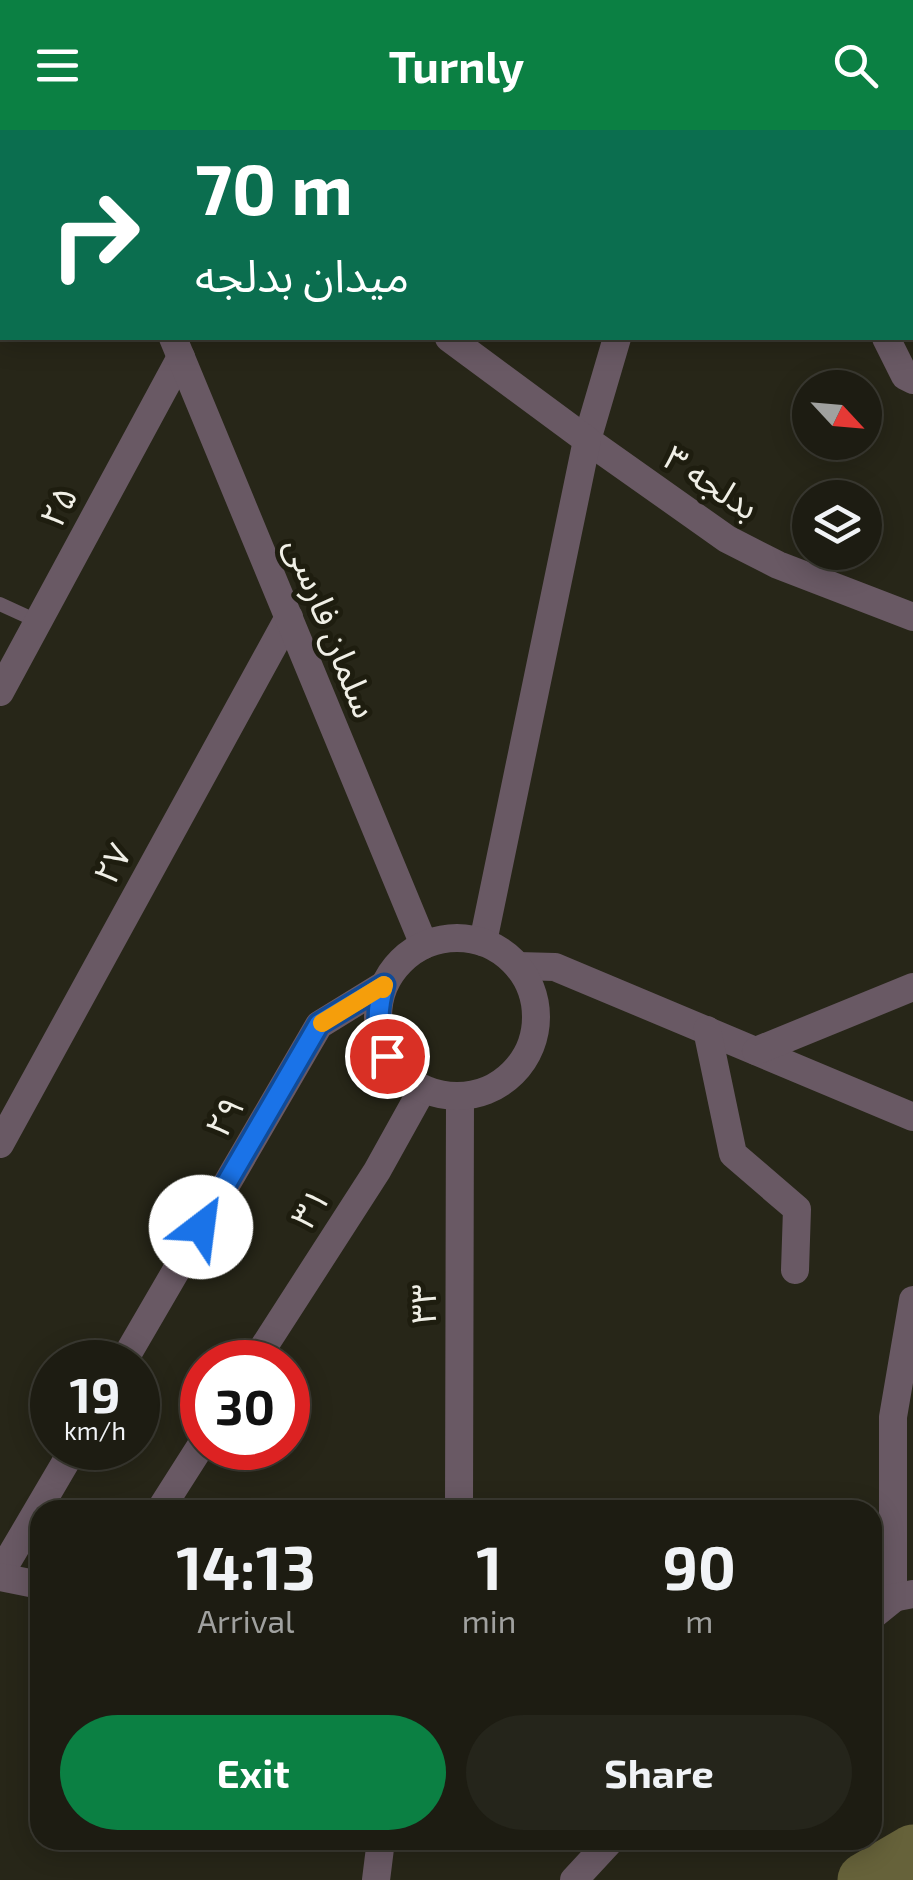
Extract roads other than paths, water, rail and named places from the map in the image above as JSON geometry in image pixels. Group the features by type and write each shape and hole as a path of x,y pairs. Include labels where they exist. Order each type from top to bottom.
{"street":[{"name":"بدلجه ۳","path":"453,340 726,540 778,565 913,617"},
{"path":"483,942 587,440 616,340"},
{"path":"887,340 905,376 913,380"},
{"name":"سلمان فارسی","path":"177,347 424,945"},
{"name":"۲۵","path":"0,692 177,347"},
{"name":"۲۷","path":"0,1144 288,617"},
{"path":"443,939 483,942 502,951 518,966 531,987 536,1012 534,1038 524,1061 507,1080 484,1092 460,1098 422,1090 402,1076 387,1056 378,1033 377,1008 384,985 394,968 424,945 443,939"},
{"path":"518,966 555,968 913,1116"},
{"name":"۲۹","path":"136,1340 319,1024 384,985"},
{"path":"756,1051 913,986"},
{"path":"708,1030 733,1154 797,1209 796,1270"},
{"name":"۳۱","path":"268,1340 377,1171 422,1090"},
{"name":"۳۳","path":"459,1500 460,1098"},
{"path":"888,1603 893,1418 913,1300"},
{"path":"44,1500 61,1470"},
{"path":"166,1500 185,1470"},
{"path":"30,1524 0,1576 30,1583"},
{"path":"376,1880 380,1850"},
{"path":"574,1880 601,1850"}],"lane":[{"path":"0,604 37,622"}],"waterway":[{"path":"865,1880 913,1852"}]}
